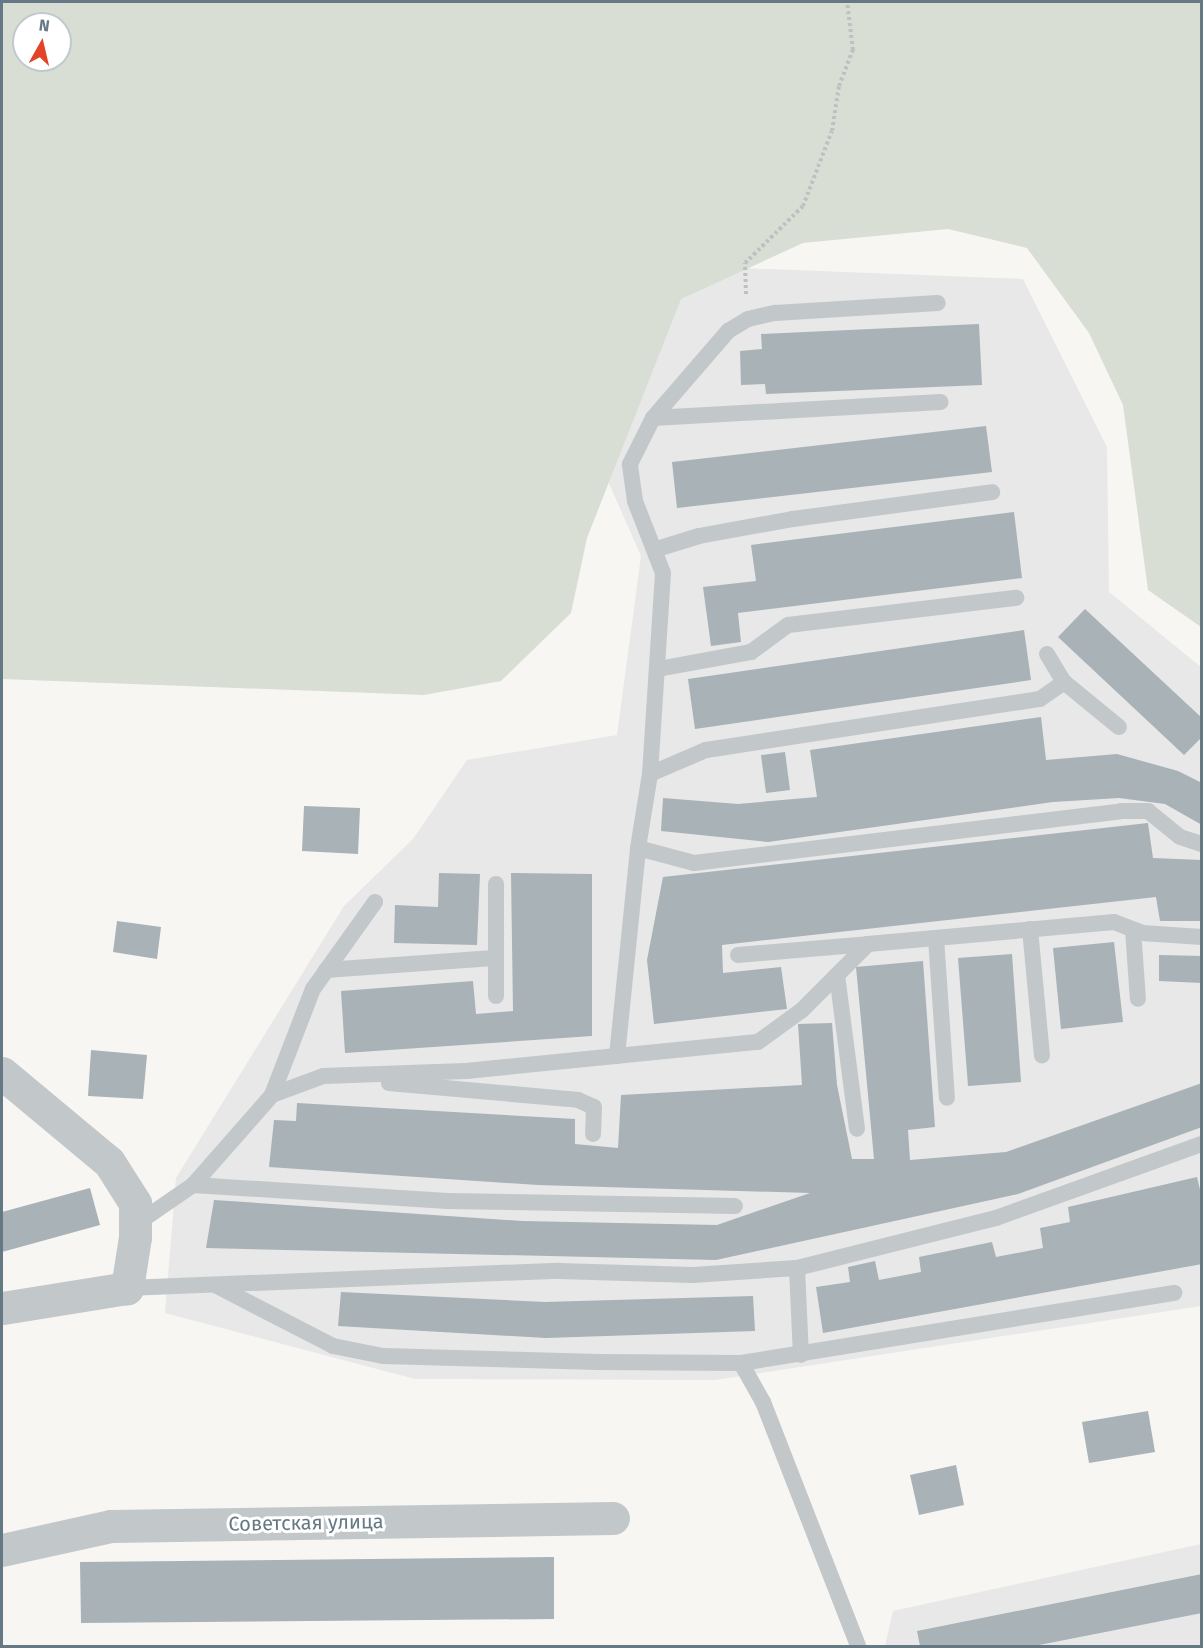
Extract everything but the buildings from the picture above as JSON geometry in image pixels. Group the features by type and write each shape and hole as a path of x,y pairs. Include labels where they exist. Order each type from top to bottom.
{"street":[{"path":"2,1073 109,1162 135,1203 135,1225 127,1288 2,1308"},
{"name":"Советская улица","path":"2,1550 111,1526 613,1518"}],"lane":[{"path":"617,1056 638,848 650,774 663,573 657,549 635,501 630,465 652,418 728,331 748,319 775,313 938,303"},
{"path":"652,418 941,402"},
{"path":"657,549 699,536 793,519 992,492"},
{"path":"658,669 751,652 788,625 1016,598"},
{"path":"1047,654 1064,682 1119,727"},
{"path":"650,774 706,750 1040,699 1064,682"},
{"path":"638,848 694,863 1121,811 1148,811 1180,837 1202,844"},
{"path":"496,884 494,958 496,996"},
{"path":"135,1225 193,1185 272,1095 313,989 375,902"},
{"path":"738,955 1114,922 1133,930 1168,937 1202,938"},
{"path":"1030,929 1042,1055"},
{"path":"1133,930 1138,999"},
{"path":"936,938 947,1098"},
{"path":"272,1095 323,1077 466,1071 758,1042 802,1010 868,944"},
{"path":"326,970 494,958"},
{"path":"837,975 857,1129"},
{"path":"323,1077 578,1100 594,1107 593,1134"},
{"path":"127,1288 559,1271 693,1275 797,1268 996,1218 1202,1144"},
{"path":"193,1185 447,1201 735,1206"},
{"path":"797,1268 801,1355"},
{"path":"214,1284 333,1346 383,1356 741,1363 1174,1293"},
{"path":"741,1363 763,1402 858,1647"}],"path":[{"path":"748,319 745,263 803,206 832,131 839,86 853,50 847,2"}],"shaded area":[{"path":"2,2 1201,2 1201,627 1148,590 1123,405 1089,333 1027,248 948,229 803,243 681,299 587,538 571,613 501,681 424,695 2,679"},
{"path":"663,265 1023,279 1107,447 1109,592 1201,667 1201,1306 715,1380 415,1379 165,1313 176,1178 344,906 413,839 467,760 617,735 641,556 608,481"},
{"path":"1201,1544 1201,1646 885,1646 893,1611"}]}
